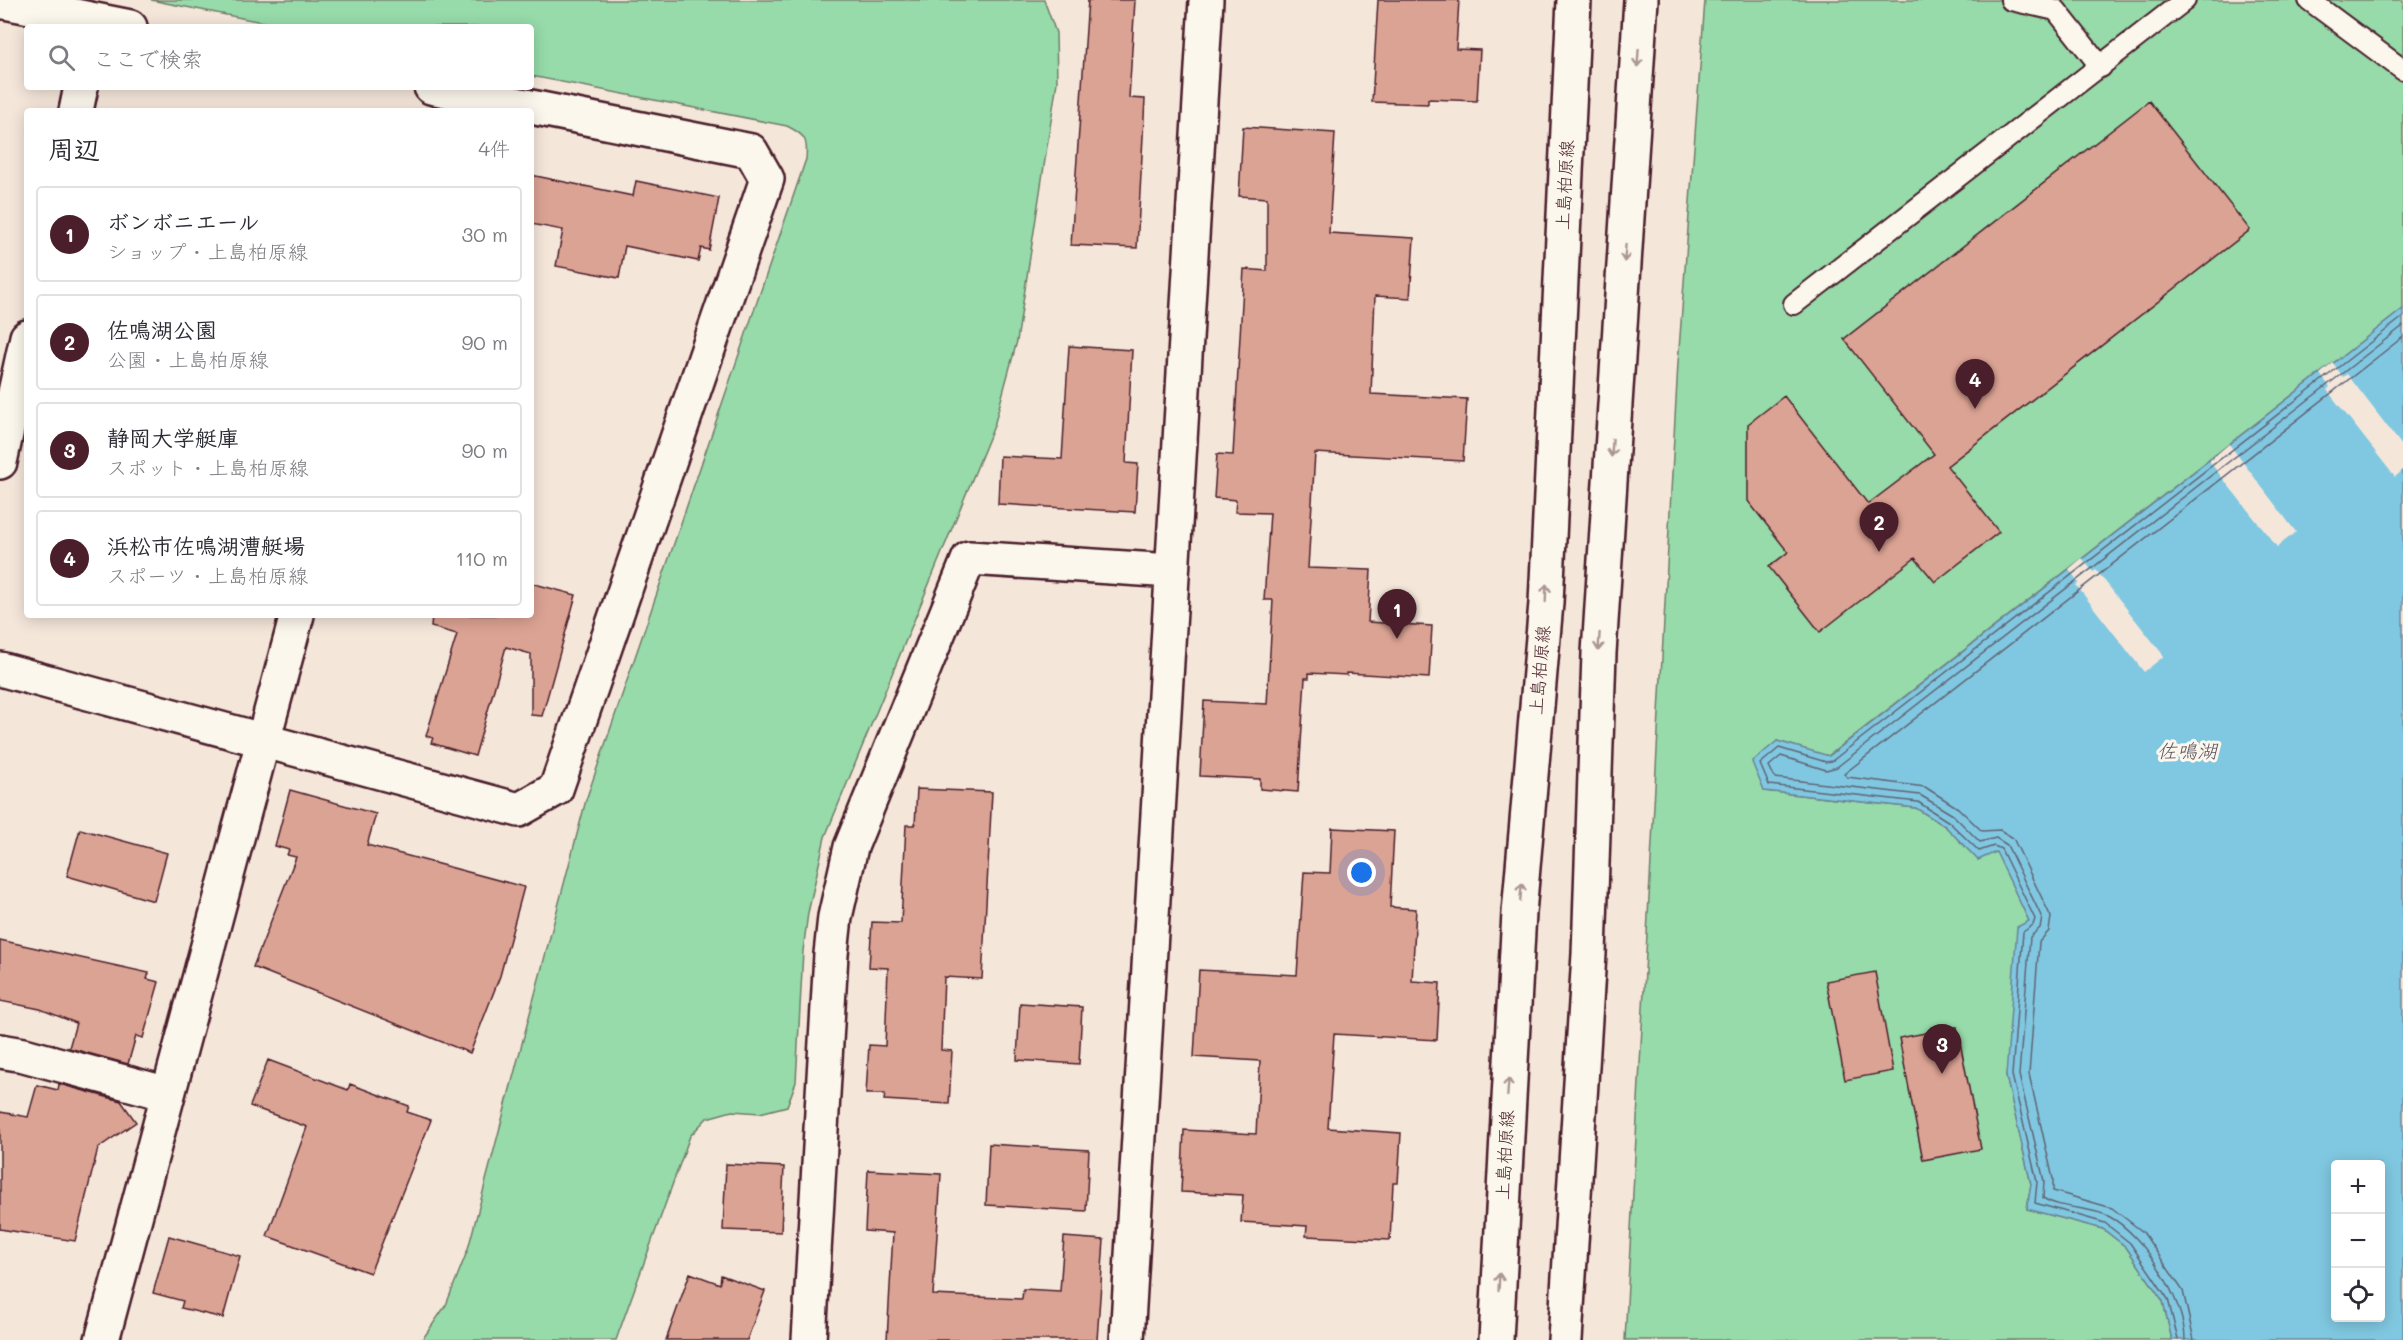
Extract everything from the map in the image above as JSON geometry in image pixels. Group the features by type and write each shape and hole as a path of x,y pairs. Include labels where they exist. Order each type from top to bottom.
{"street":[{"path":"1127,1340 1206,0"},
{"name":"上島柏原線","path":"1496,1340 1519,913 1546,603 1574,0"},
{"path":"1565,1340 1588,954 1599,653 1641,0"},
{"path":"0,1 95,24"},
{"path":"77,108 80,90"},
{"path":"434,95 508,108"},
{"path":"0,669 519,810 556,789 766,179 751,151 534,113"},
{"path":"0,462 17,342"},
{"path":"808,1340 831,954 842,882 851,847 969,558 1172,571"},
{"path":"102,1340 296,618"},
{"path":"0,1051 24,1054 168,1094"}],"lane":[{"path":"2011,0 2056,10 2101,67"},
{"path":"1794,304 2185,0"},
{"path":"2309,0 2403,70"}],"green space":[{"path":"151,0 1044,0 1056,33 1057,82 1017,341 994,426 825,837 808,913 803,951 796,1082 787,1106 760,1113 732,1111 707,1118 690,1136 616,1340 422,1340 446,1305 468,1249 586,800 806,159 806,142 798,132 787,126 534,77 534,24 272,24"},
{"path":"1705,0 2403,0 2403,309 1828,756 1777,741 1764,791 1916,808 1945,826 1978,859 1996,851 2029,921 2006,1076 2031,1184 2027,1209 2103,1229 2126,1247 2163,1301 2172,1340 1625,1340 1678,363"}],"water":[{"name":"佐鳴湖","path":"2403,309 2403,1340 2172,1340 2163,1301 2126,1247 2103,1229 2027,1209 2031,1184 2006,1076 2017,927 2029,921 1996,852 1978,860 1945,826 1916,808 1764,791 1752,762 1777,741 1829,756"}],"pier":[{"path":"2333,363 2343,377 2347,374 2403,447 2403,470 2395,477 2327,390 2330,387 2320,374"},
{"path":"2229,444 2296,532 2277,547 2209,461"},
{"path":"2082,558 2093,572 2096,570 2164,656 2144,672 2076,585 2079,583 2069,569"}],"building":[{"path":"1088,0 1135,0 1129,98 1145,99 1137,248 1071,245"},
{"path":"1378,0 1459,0 1456,49 1480,50 1477,101 1428,99 1428,104 1372,102"},
{"path":"2149,101 2250,230 1947,466 1999,532 1935,582 1915,558 1820,632 1769,567 1788,552 1748,501 1748,424 1784,396 1868,504 1934,454 1844,339"},
{"path":"1243,127 1335,133 1329,233 1414,238 1410,298 1375,296 1371,394 1467,399 1463,461 1315,453 1308,568 1371,570 1368,622 1432,626 1429,678 1309,673 1309,678 1305,678 1298,792 1260,789 1260,779 1200,776 1204,701 1267,704 1273,600 1264,600 1270,513 1235,512 1236,500 1214,498 1217,454 1233,455 1244,269 1267,271 1267,198 1239,196"},
{"path":"534,176 633,196 636,181 719,198 709,250 701,248 698,261 625,246 619,278 556,266 563,230 534,225"},
{"path":"1069,346 1132,350 1126,463 1138,464 1135,512 998,504 1000,456 1062,459"},
{"path":"534,584 576,595 542,716 531,715 531,654 506,647 475,756 431,743 433,738 426,736 457,634 431,627 432,618 534,618"},
{"path":"917,789 992,792 982,979 944,977 941,1050 952,1051 949,1104 884,1100 885,1094 866,1094 869,1045 885,1046 888,968 869,967 872,922 901,923 906,825 915,825"},
{"path":"290,790 376,814 367,845 524,887 500,976 470,1053 253,967 296,857 287,855 289,850 275,846"},
{"path":"1332,828 1394,831 1390,907 1416,909 1412,981 1440,983 1437,1040 1334,1034 1328,1128 1401,1133 1398,1183 1393,1183 1390,1240 1306,1236 1307,1226 1241,1222 1243,1195 1181,1192 1184,1130 1256,1134 1260,1061 1194,1057 1199,970 1297,975 1304,872 1330,873"},
{"path":"80,829 167,853 154,901 67,876"},
{"path":"0,940 149,973 147,979 159,982 143,1038 136,1036 128,1064 69,1048 76,1023 40,1009 0,1001"},
{"path":"1875,972 1893,1071 1845,1080 1826,981"},
{"path":"1020,1003 1082,1007 1079,1064 1017,1060"},
{"path":"1957,1027 1981,1149 1923,1160 1899,1038"},
{"path":"268,1060 348,1090 350,1084 409,1106 407,1112 431,1120 370,1273 267,1236 307,1127 250,1106"},
{"path":"59,1084 121,1101 136,1122 98,1148 75,1241 0,1229 0,1112 28,1117 37,1085 58,1090"},
{"path":"989,1144 1089,1150 1086,1211 986,1205"},
{"path":"726,1164 784,1167 781,1232 723,1230"},
{"path":"868,1170 941,1174 933,1295 1022,1299 1023,1289 1060,1291 1064,1237 1104,1240 1097,1340 887,1340 893,1233 865,1231"},
{"path":"169,1236 240,1256 223,1318 181,1308 183,1301 153,1293"},
{"path":"690,1273 720,1284 721,1275 765,1291 747,1340 666,1340"}],"place":[{"name":"浜松市佐鳴湖漕艇場","path":"1975,409"},
{"name":"佐鳴湖公園","path":"1879,552"},
{"name":"ボンボニエール","path":"1397,639"},
{"name":"静岡大学艇庫","path":"1942,1074"}]}
